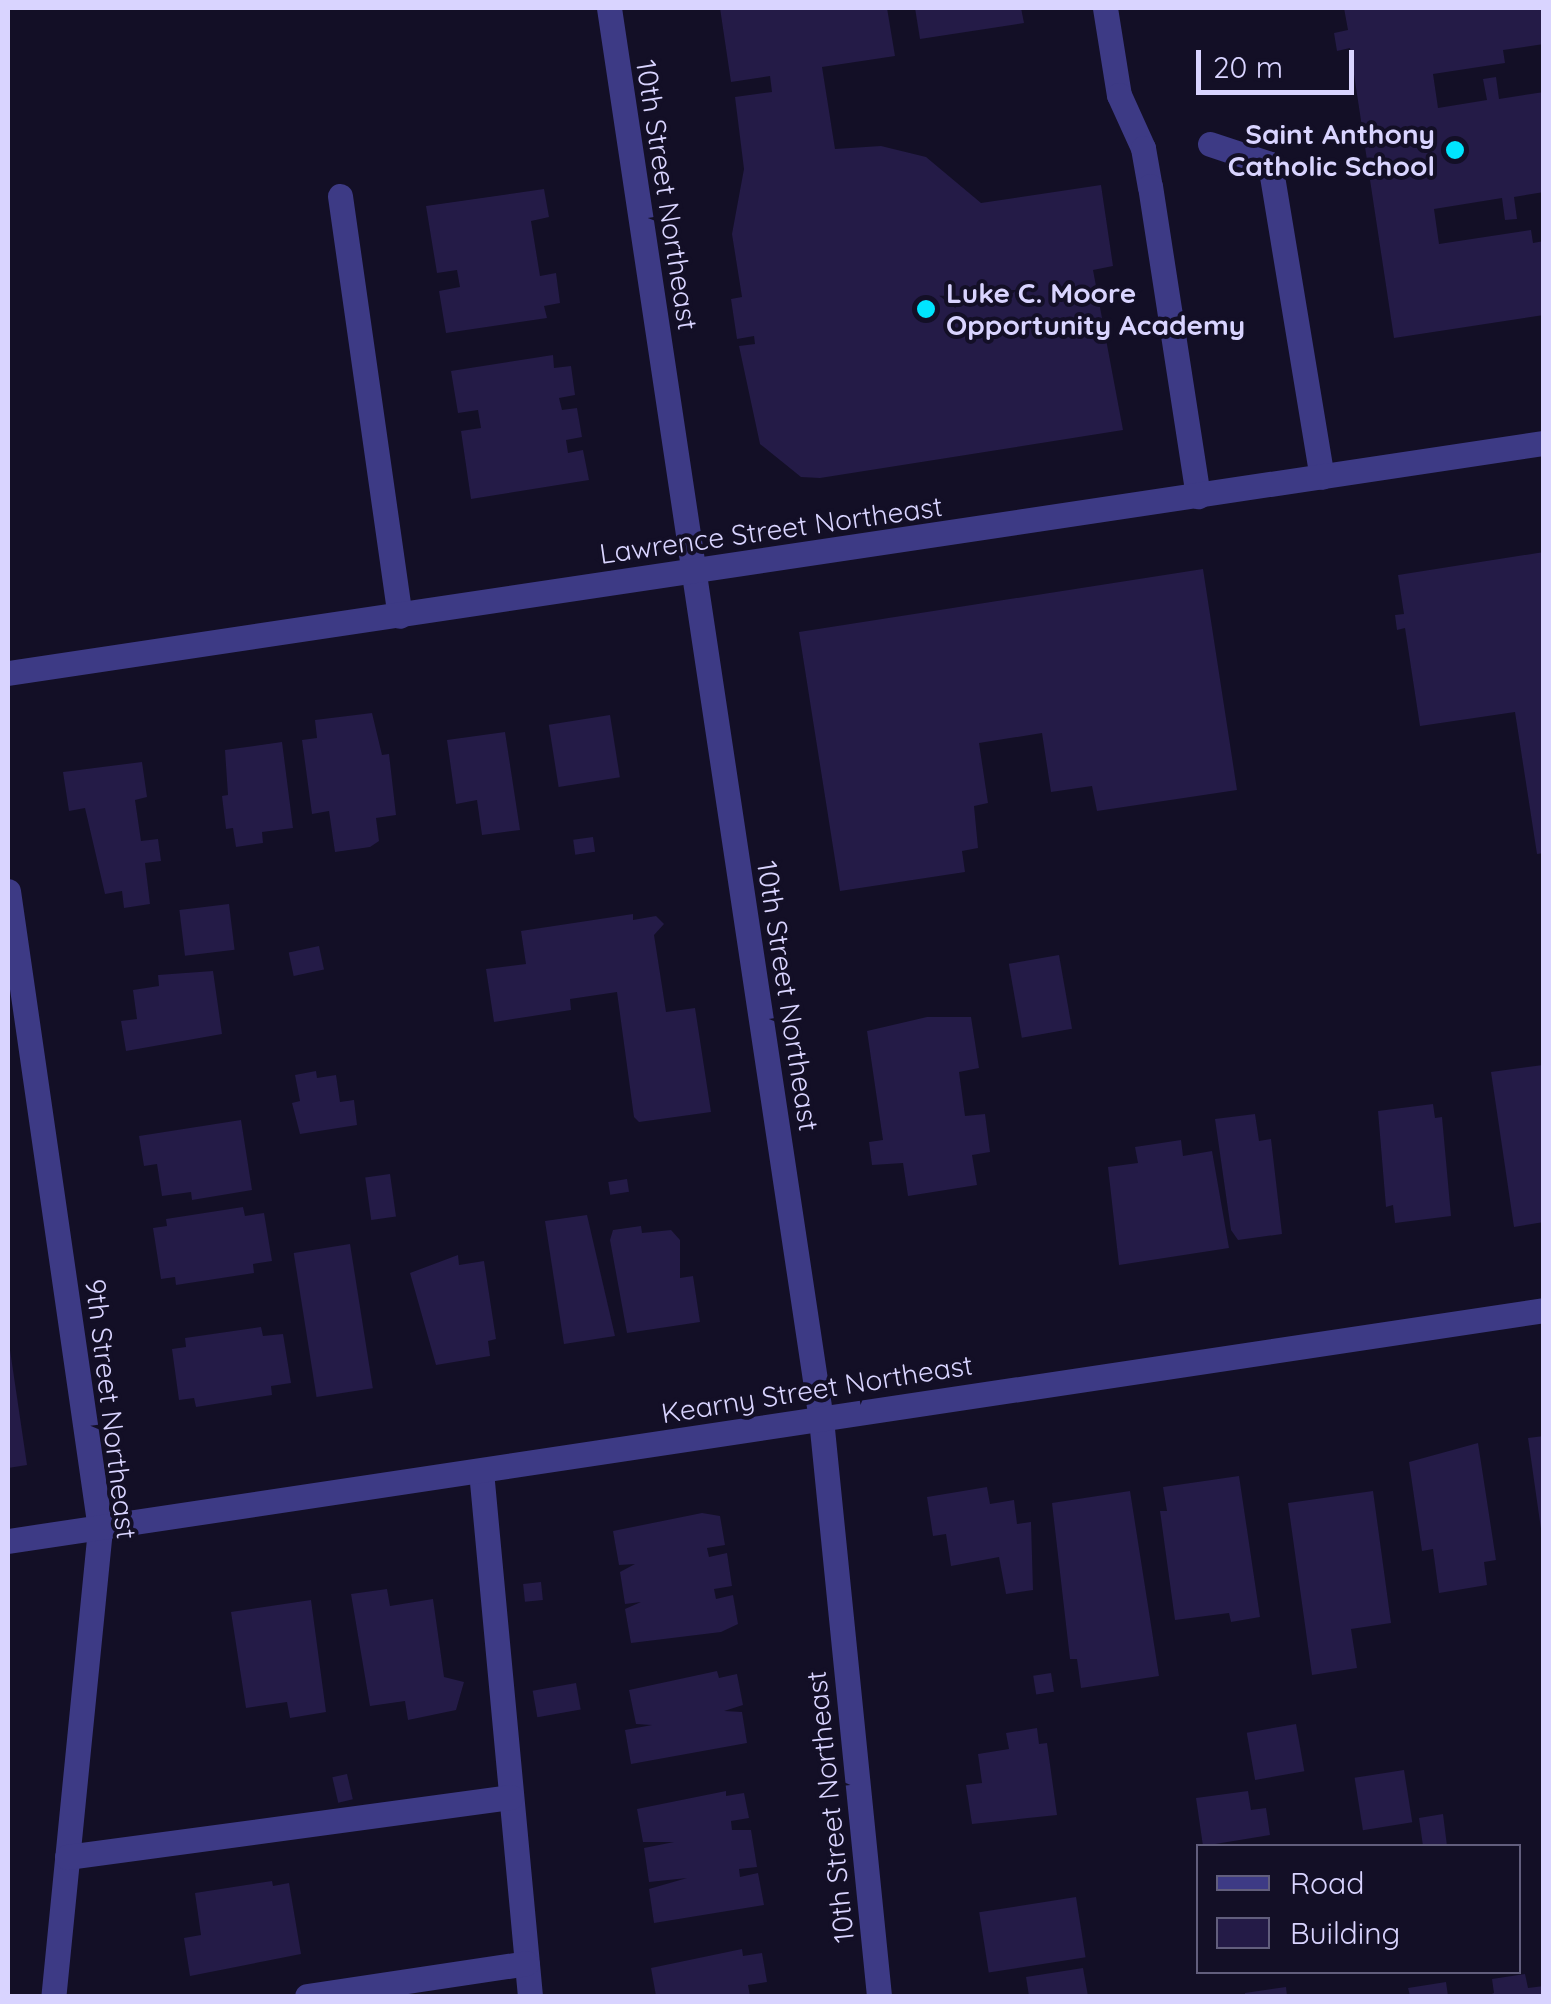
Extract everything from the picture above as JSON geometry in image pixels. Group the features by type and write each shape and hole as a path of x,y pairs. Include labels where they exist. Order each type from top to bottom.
{"street":[{"name":"10th Street Northeast","path":"609,8 821,1419 879,1996"},
{"path":"1104,8 1119,95 1146,167 1198,496"},
{"path":"1210,144 1270,164 1322,477"},
{"path":"340,196 400,616"},
{"name":"Lawrence Street Northeast","path":"8,673 695,574 1544,443"},
{"name":"9th Street Northeast","path":"8,891 100,1529 52,1996"},
{"name":"Kearny Street Northeast","path":"8,1542 1544,1310"},
{"path":"481,1471 530,1996"},
{"path":"67,1857 511,1797"},
{"path":"307,1996 526,1963"}],"building":[{"name":"Luke C. Moore Opportunity Academy","path":"720,8 887,8 895,56 822,67 835,149 881,146 926,157 981,203 1101,185 1113,266 1093,270 1123,430 820,478 801,477 760,444 739,346 755,344 754,336 737,339 731,299 742,297 732,234 744,169 735,97 772,92 770,76 731,82"},
{"path":"915,8 1021,8 1024,23 920,39"},
{"name":"Saint Anthony Catholic School","path":"1344,8 1544,8 1544,44 1503,50 1505,63 1433,74 1438,108 1487,100 1483,79 1496,77 1499,99 1544,92 1544,192 1514,197 1517,219 1505,220 1502,198 1434,209 1439,244 1531,230 1533,243 1544,241 1544,315 1394,338 1350,48 1337,51 1334,33 1348,30"},
{"path":"544,189 549,217 531,221 540,276 556,273 560,303 544,306 547,318 446,333 439,291 460,287 457,270 437,273 426,206"},
{"path":"553,355 554,368 571,366 575,395 559,398 562,410 577,408 582,437 566,440 568,453 583,450 589,480 471,499 461,431 481,428 478,410 458,413 451,371"},
{"path":"1544,552 1544,853 1537,854 1515,712 1420,726 1405,628 1397,630 1395,615 1404,614 1398,575"},
{"path":"1203,569 1237,790 1097,811 1092,786 1051,792 1042,733 979,743 988,803 974,806 978,848 962,851 965,872 840,891 799,632"},
{"path":"372,713 382,755 389,754 396,815 376,818 379,841 370,847 335,852 329,811 312,814 302,740 317,738 315,720"},
{"path":"610,715 620,777 559,787 549,725"},
{"path":"505,732 520,830 482,835 477,800 456,804 447,740"},
{"path":"282,742 293,828 262,832 263,843 236,847 233,828 226,829 222,796 228,795 225,750"},
{"path":"142,762 147,797 135,800 141,841 158,839 161,861 145,863 150,904 124,908 122,891 105,894 85,808 69,811 63,772"},
{"path":"593,837 595,852 575,855 573,840"},
{"path":"229,904 235,950 185,956 179,910"},
{"path":"633,914 633,920 656,916 664,924 654,935 666,1012 695,1008 711,1112 639,1122 634,1117 617,992 570,999 571,1010 494,1022 486,969 526,964 521,931"},
{"path":"319,946 324,969 294,976 289,952"},
{"path":"1059,955 1072,1029 1022,1038 1009,964"},
{"path":"213,971 222,1034 126,1051 121,1021 137,1019 133,990 159,986 158,975"},
{"path":"927,1017 971,1017 979,1068 959,1072 965,1116 985,1114 990,1152 972,1155 977,1185 908,1196 903,1163 872,1165 869,1142 883,1140 867,1031"},
{"path":"1543,1065 1544,1222 1514,1227 1491,1072"},
{"path":"316,1071 317,1078 336,1075 340,1102 354,1100 357,1125 300,1134 292,1103 300,1101 295,1075"},
{"path":"1433,1104 1435,1118 1442,1117 1451,1216 1395,1223 1393,1205 1386,1207 1378,1111"},
{"path":"1255,1114 1259,1141 1271,1139 1282,1234 1238,1240 1231,1230 1215,1119"},
{"path":"241,1120 252,1190 192,1200 191,1192 162,1196 157,1164 144,1166 139,1136"},
{"path":"1181,1140 1183,1156 1212,1151 1229,1248 1119,1265 1108,1167 1138,1163 1135,1147"},
{"path":"390,1174 396,1217 371,1220 365,1177"},
{"path":"627,1179 629,1192 610,1195 608,1182"},
{"path":"243,1207 245,1216 264,1213 272,1261 253,1264 254,1273 176,1285 175,1277 161,1279 153,1228 167,1226 166,1219"},
{"path":"587,1215 615,1336 564,1344 545,1221"},
{"path":"641,1226 642,1233 671,1230 680,1240 680,1278 693,1276 700,1322 627,1333 610,1240 613,1230"},
{"path":"350,1244 373,1388 317,1397 294,1253"},
{"path":"458,1255 459,1265 484,1261 496,1339 488,1341 490,1356 436,1365 410,1273"},
{"path":"261,1327 263,1336 283,1334 291,1383 271,1386 272,1395 196,1407 194,1398 179,1400 172,1349 186,1347 185,1338"},
{"path":"8,1351 27,1465 8,1468"},
{"path":"1544,1436 1544,1529 1541,1529 1528,1438"},
{"path":"1478,1443 1496,1560 1484,1562 1487,1585 1439,1593 1433,1549 1422,1551 1409,1462"},
{"path":"1239,1476 1260,1617 1231,1622 1229,1613 1175,1620 1160,1511 1167,1511 1163,1487"},
{"path":"987,1487 990,1504 1014,1500 1017,1524 1031,1522 1033,1590 1006,1594 999,1557 951,1566 946,1534 933,1536 927,1497"},
{"path":"1130,1491 1159,1676 1081,1688 1077,1659 1070,1659 1052,1503"},
{"path":"1373,1491 1391,1623 1351,1629 1357,1668 1312,1675 1288,1503"},
{"path":"702,1513 720,1516 725,1545 707,1548 709,1557 727,1553 732,1586 714,1589 716,1599 733,1595 738,1624 721,1632 631,1643 625,1609 641,1602 625,1604 620,1572 635,1564 619,1565 613,1531"},
{"path":"541,1582 543,1600 525,1602 523,1584"},
{"path":"387,1589 390,1606 433,1599 444,1677 464,1682 456,1710 408,1720 405,1701 370,1706 351,1594"},
{"path":"311,1600 326,1712 290,1718 287,1702 246,1708 231,1612"},
{"path":"717,1671 719,1678 737,1674 743,1705 724,1711 742,1712 747,1743 631,1764 625,1730 652,1725 636,1724 629,1690"},
{"path":"1051,1673 1054,1692 1036,1695 1033,1676"},
{"path":"576,1683 581,1710 537,1717 533,1691"},
{"path":"1296,1724 1304,1771 1255,1780 1247,1733"},
{"path":"1037,1728 1039,1744 1047,1743 1057,1815 972,1824 966,1785 982,1783 978,1754 1009,1749 1006,1733"},
{"path":"1404,1770 1412,1822 1363,1830 1355,1778"},
{"path":"347,1774 353,1799 338,1803 332,1777"},
{"path":"726,1791 726,1796 744,1793 749,1818 731,1821 732,1830 751,1830 757,1867 739,1869 740,1877 758,1873 764,1905 654,1923 649,1889 687,1878 649,1882 644,1848 674,1842 643,1842 637,1809"},
{"path":"1248,1791 1251,1810 1266,1808 1270,1835 1203,1844 1196,1798"},
{"path":"1443,1814 1447,1844 1423,1844 1419,1818"},
{"path":"272,1881 273,1886 289,1883 301,1954 190,1976 184,1938 201,1935 195,1893"},
{"path":"1076,1897 1086,1957 989,1973 979,1912"},
{"path":"742,1949 743,1956 762,1953 767,1982 748,1985 750,1996 656,1996 651,1968"},
{"path":"1083,1968 1088,1996 1029,1996 1026,1977"},
{"path":"1525,1974 1528,1988 1544,1986 1544,1996 1487,1996 1494,1993 1492,1979"},
{"path":"1446,1982 1448,1996 1410,1996 1408,1988"},
{"path":"1286,1987 1287,1996 1245,1996 1245,1993"}],"place":[{"name":"Saint Anthony Catholic School","path":"1455,150"},
{"name":"Luke C. Moore Opportunity Academy","path":"926,309"}]}
